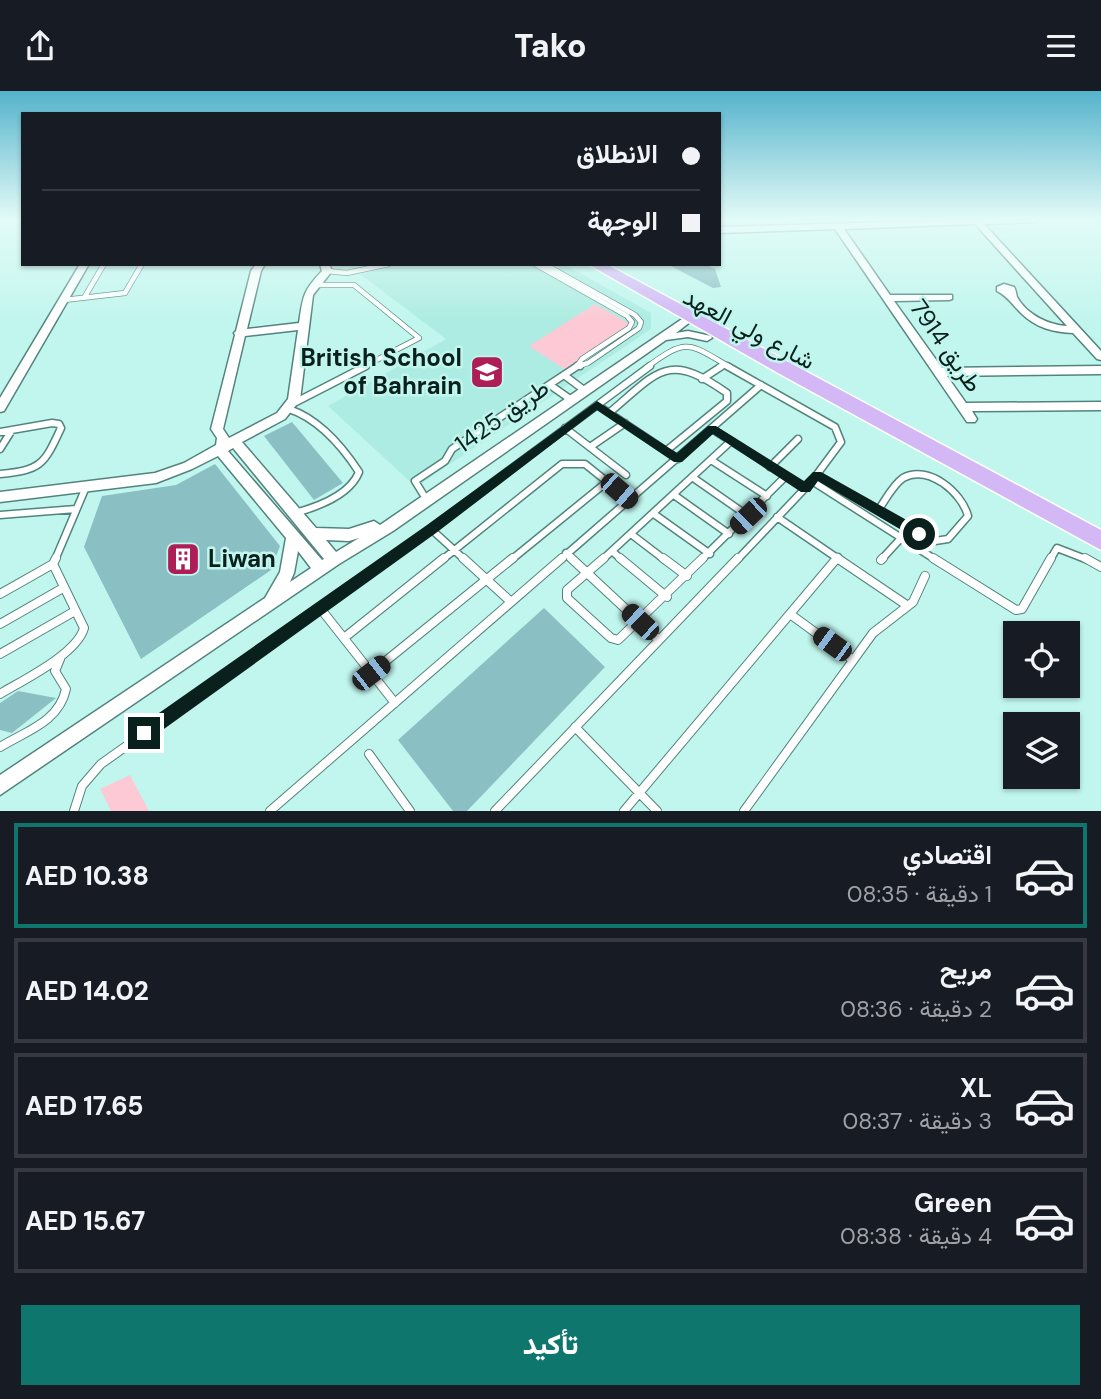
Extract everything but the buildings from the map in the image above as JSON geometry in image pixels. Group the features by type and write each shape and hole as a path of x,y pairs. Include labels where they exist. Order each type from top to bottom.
{"main road":[{"name":"شارع ولي العهد","path":"590,266 682,320 894,428 1101,541"},
{"name":"شارع ولي العهد","path":"598,266 708,338 846,409 894,428"}],"street":[{"name":"طريق 7914","path":"857,254 971,419"},
{"path":"1006,254 1101,357"},
{"path":"0,408 84,266"},
{"path":"222,448 224,441 217,423 239,333 260,266"},
{"path":"0,498 156,478 188,466 234,442 291,406 308,295 325,268"},
{"path":"1039,289 1010,291 1028,317 1036,323 1076,330"},
{"path":"885,295 947,294"},
{"name":"طريق 1425","path":"581,388 661,339 682,320"},
{"name":"طريق 1425","path":"333,561 374,527 682,320"},
{"path":"239,333 304,326"},
{"path":"661,339 688,334 708,338"},
{"path":"1087,341 1101,341"},
{"path":"939,372 1101,370"},
{"name":"طريق 1425","path":"0,786 265,606 388,527 567,397"},
{"path":"963,407 1101,406"},
{"path":"249,433 249,457"},
{"path":"234,442 333,561"},
{"path":"222,448 291,536 333,561"},
{"path":"304,524 349,535 374,527"},
{"path":"265,606 287,573 291,536 304,524"}],"lane":[{"path":"84,298 103,266"},
{"path":"64,300 128,292 141,266"},
{"path":"325,268 347,273 374,266"},
{"path":"539,266 627,316 632,322 629,328 582,359 576,367"},
{"path":"424,494 415,484 418,479 445,461 455,447 576,367 589,363 636,331 640,325 640,320 547,266"},
{"path":"291,406 419,338 415,332 354,285 313,286"},
{"path":"74,811 82,786 101,764 431,529 673,348 691,347 826,422 840,435 841,442 814,478 495,811"},
{"path":"702,379 724,364"},
{"path":"609,413 666,370 680,368 724,391 728,399 666,451"},
{"path":"564,375 581,388"},
{"path":"550,385 567,397"},
{"path":"270,811 761,386"},
{"path":"597,405 678,459"},
{"path":"291,406 313,419 359,472 358,479 353,484 322,503 304,524"},
{"path":"0,432 52,423 61,428 42,467 29,472 0,474"},
{"path":"590,447 625,423"},
{"path":"565,428 626,475"},
{"path":"712,429 805,488"},
{"path":"0,449 12,430"},
{"path":"770,467 798,439"},
{"path":"730,442 654,514 567,590 567,598 614,639 623,638 667,597 786,476"},
{"path":"711,460 767,496"},
{"path":"344,638 562,464 585,464 630,500"},
{"path":"814,478 879,509 935,541 948,539 968,516 964,501 957,494 930,477 920,475 912,475 900,481 879,509"},
{"path":"692,477 748,516"},
{"path":"814,478 1019,610 1057,548 1078,554 1101,567"},
{"path":"371,673 608,481"},
{"path":"0,594 53,564 86,486"},
{"path":"674,495 729,534"},
{"path":"0,515 76,509"},
{"path":"654,514 710,554"},
{"path":"777,517 908,606"},
{"path":"431,529 486,582 510,601"},
{"path":"631,534 687,576"},
{"path":"881,560 902,537"},
{"path":"612,551 667,597"},
{"path":"566,553 659,640"},
{"path":"624,811 838,557"},
{"path":"0,747 5,739 48,720 63,703 65,689 55,671 63,655 83,633 84,628 53,564"},
{"path":"744,811 873,633 919,594 925,576"},
{"path":"0,624 63,588"},
{"path":"320,608 395,703"},
{"path":"0,654 75,611"},
{"path":"790,614 853,660"},
{"path":"0,694 63,655"},
{"path":"575,727 657,811"},
{"path":"369,754 410,811"}],"shaded area":[{"name":"British School of Bahrain","path":"396,266 568,266 651,313 651,329 416,487 328,406 446,339 360,274"},
{"path":"595,304 632,325 566,370 529,346"},
{"path":"130,775 149,811 111,811 100,789"}],"place":[{"name":"British School of Bahrain","path":"487,372"},
{"name":"Liwan","path":"183,559"}],"route":[{"path":"144,733 431,529 597,405 678,459 712,429 805,488 817,475 919,534"}]}
